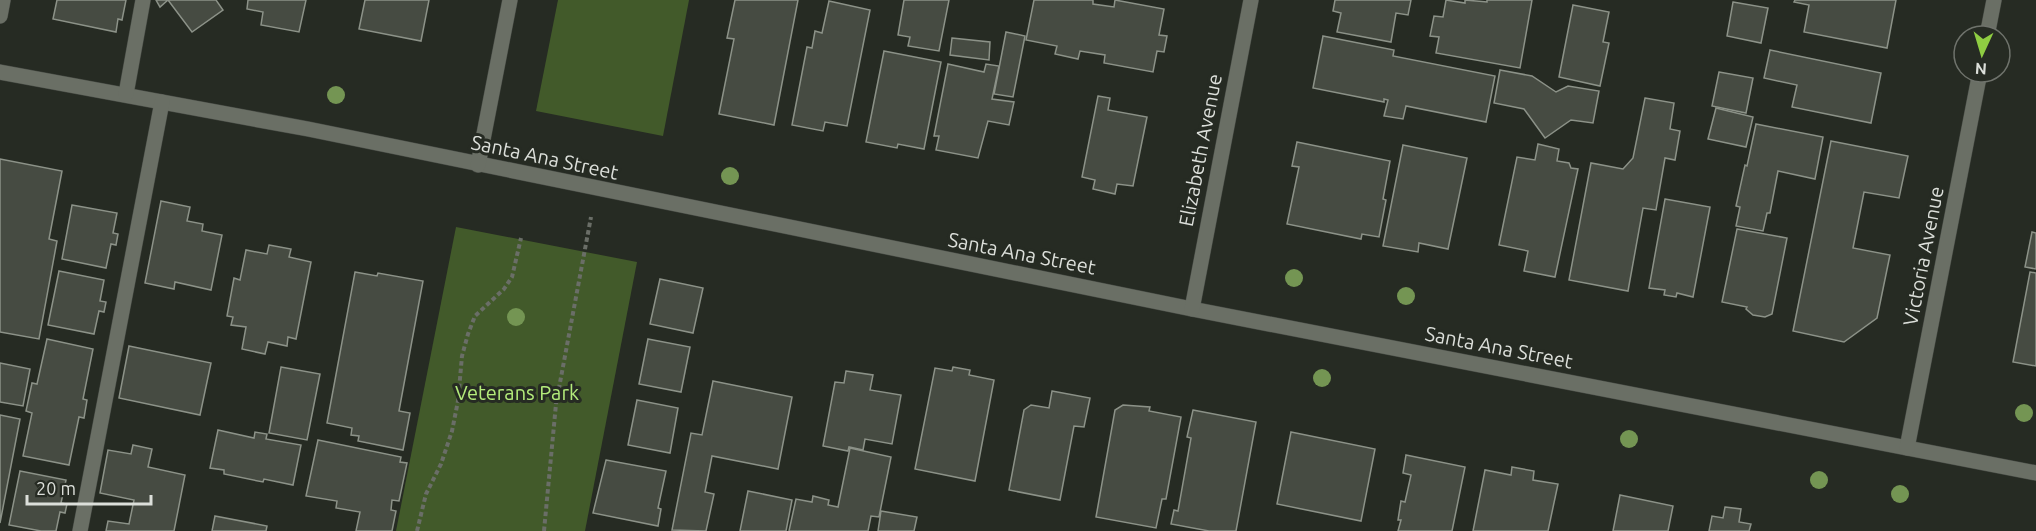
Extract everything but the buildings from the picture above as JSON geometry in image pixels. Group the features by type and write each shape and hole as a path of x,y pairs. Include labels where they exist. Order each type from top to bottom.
{"street":[{"path":"0,16 3,0"},
{"path":"126,94 143,0"},
{"path":"478,165 510,0"},
{"name":"Elizabeth Avenue","path":"1192,309 1251,0"},
{"path":"1989,24 1994,0"},
{"name":"Santa Ana Street","path":"0,72 308,129 1192,309 2036,473"},
{"name":"Victoria Avenue","path":"1907,448 1978,84"},
{"path":"80,531 162,102"}],"path":[{"path":"544,531 555,404 597,189"},
{"path":"417,531 426,494 441,464 452,431 458,401 462,356 468,334 475,316 504,289 512,276 521,238"}],"green space":[{"path":"558,0 689,0 663,136 536,111"},
{"name":"Veterans Park","path":"456,227 637,262 585,531 396,531"}]}
